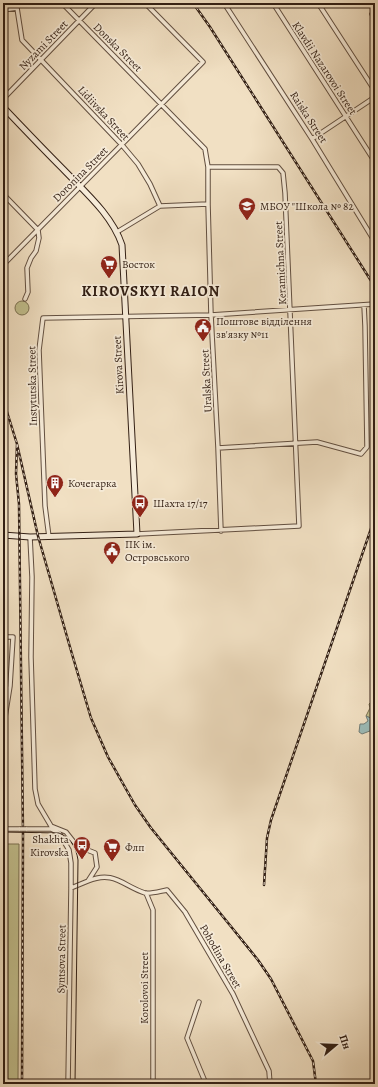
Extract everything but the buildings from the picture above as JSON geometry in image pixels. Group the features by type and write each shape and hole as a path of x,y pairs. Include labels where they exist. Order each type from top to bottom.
{"main road":[{"name":"Kirova Street","path":"3,107 80,187 110,220 117,232 122,250 137,534"},
{"path":"3,535 30,537 137,534"}],"street":[{"name":"Donska Street","path":"62,3 162,104"},
{"name":"Nyzami Street","path":"3,99 96,3"},
{"name":"Doronina Street","path":"3,265 203,62 145,3"},
{"name":"Raiska Street","path":"224,3 312,139 375,242"},
{"name":"Klavdii Nazarovoi Street","path":"273,3 375,162"},
{"path":"318,3 375,91"},
{"name":"Lidiivska Street","path":"3,10 17,8 22,40 122,145 138,164 150,184 160,206"},
{"path":"372,14 375,19"},
{"path":"312,139 375,97"},
{"name":"Uralska Street","path":"162,104 205,149 208,166 211,315 221,531"},
{"name":"Keramichna Street","path":"208,166 278,167 283,173 291,310 299,526 221,531"},
{"path":"3,194 38,230 39,238 36,251 27,268 28,292 25,299"},
{"path":"117,232 160,206 208,204"},
{"path":"126,317 211,315 375,304"},
{"path":"218,448 317,442 361,454 367,447 364,305"},
{"name":"Instytutska Street","path":"49,536 45,506 39,350 43,318 126,317"},
{"path":"137,534 221,531"},
{"path":"30,537 35,789 38,804 51,826 66,832 77,846 95,853 96,866 88,881"},
{"path":"3,637 13,637 10,686 3,730"},
{"name":"Syntsova Street","path":"3,829 51,829 57,831 69,850 71,863 71,888 68,1084"},
{"path":"71,888 99,876 117,880 146,893"},
{"name":"Pohodina Street","path":"146,893 167,890 185,912 233,994 269,1071 270,1084"},
{"name":"Korolovoi Street","path":"146,893 153,910 153,1084"},
{"path":"199,1002 187,1038 206,1084"}],"shaded area":[{"path":"22,301 27,303 29,308 27,313 22,315 17,313 15,308 17,303"},
{"path":"375,699 375,720 366,716 370,708 369,704"},
{"path":"3,844 19,844 18,1084 3,1084"}],"water":[{"path":"366,716 375,720 375,729 362,734 359,732 360,724 364,724 368,721"}],"tram line":[{"path":"3,832 59,833 70,840 76,851 78,860 75,1084"}],"railway":[{"path":"193,3 210,27 375,287"},
{"path":"3,399 17,444 16,474 19,504 23,832 22,1084"},
{"path":"17,444 38,536 72,654 91,718 108,757 135,805 151,828 258,960 271,979 313,1061 316,1084"},
{"path":"264,885 267,838 271,820 375,517"}],"place":[{"name":"МБОУ \"Школа № 82","path":"247,221"},
{"name":"Восток","path":"109,279"},
{"name":"Поштове відділення зв'язку №11","path":"203,342"},
{"name":"Кочегарка","path":"55,498"},
{"name":"Шахта 17/17","path":"140,518"},
{"name":"ПК ім. Островського","path":"112,565"},
{"name":"Shakhta Kirovska","path":"82,860"},
{"name":"Флп","path":"112,862"}],"district":[{"name":"KIROVSKYI RAION","path":"151,291"}]}
